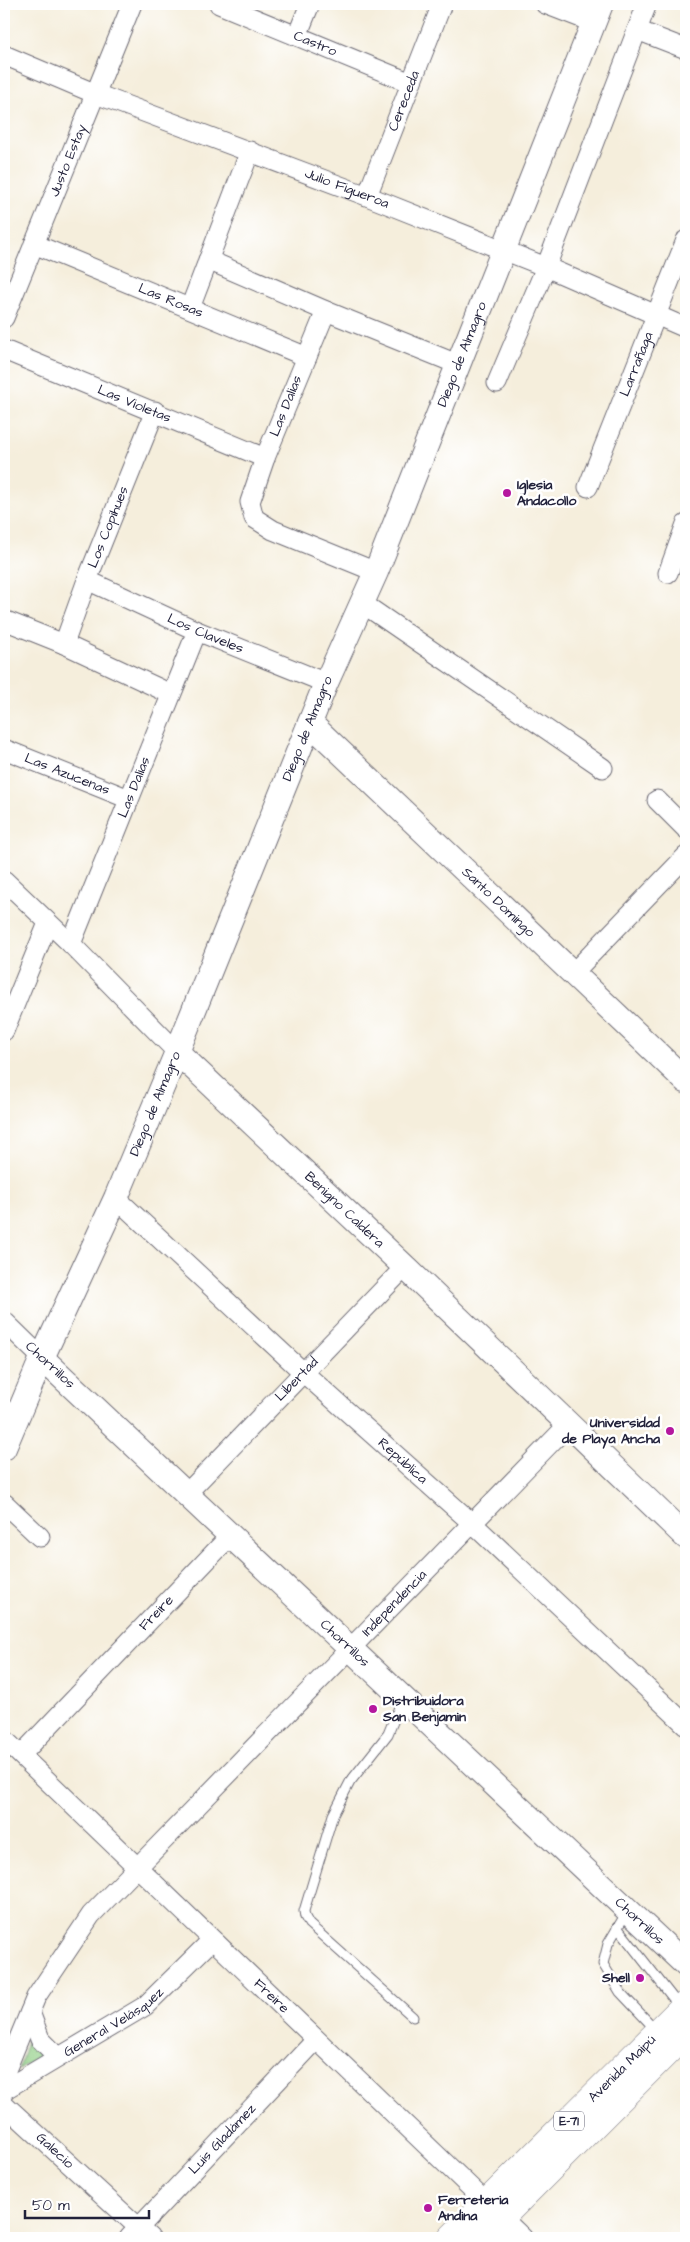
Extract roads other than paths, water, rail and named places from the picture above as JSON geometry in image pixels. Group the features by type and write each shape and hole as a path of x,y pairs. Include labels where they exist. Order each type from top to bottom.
{"main road":[{"name":"Avenida Maipú","path":"480,2238 494,2210 658,2032 685,2015"},
{"name":"Avenida Maipú","path":"452,2238 494,2210 685,2015"}],"street":[{"name":"Justo Estay","path":"4,318 132,4"},
{"name":"Castro","path":"219,4 411,83"},
{"path":"297,36 310,4"},
{"name":"Cereceda","path":"367,196 442,4"},
{"path":"545,4 597,14"},
{"path":"497,383 546,267 648,4"},
{"name":"Diego de Almagro","path":"4,1448 42,1358 116,1198 326,683 376,572 597,14"},
{"path":"637,30 686,49"},
{"name":"Julio Figueroa","path":"4,55 96,94 250,151 546,267 686,328"},
{"path":"190,308 250,151"},
{"name":"Larrañaga","path":"588,488 686,240"},
{"name":"Las Rosas","path":"34,244 307,357"},
{"path":"208,260 326,311 457,364"},
{"name":"Las Dalias","path":"326,311 265,458 250,502 254,518 273,530 376,572"},
{"name":"Las Violetas","path":"4,350 265,458"},
{"name":"Los Copihues","path":"64,644 86,580 155,411"},
{"path":"668,573 686,524"},
{"name":"Los Claveles","path":"86,580 197,630 326,683"},
{"path":"362,604 603,768"},
{"path":"4,620 64,644 171,694"},
{"name":"Las Dalias","path":"71,944 197,630"},
{"name":"Santo Domingo","path":"310,723 686,1081"},
{"name":"Las Azucenas","path":"4,749 129,799"},
{"path":"657,800 686,829"},
{"path":"573,973 686,856"},
{"name":"Benigno Caldera","path":"4,880 71,944 177,1052 405,1267 686,1537"},
{"path":"4,1031 48,923"},
{"name":"República","path":"116,1198 304,1372 472,1523 686,1725"},
{"name":"Libertad","path":"187,1493 405,1267"},
{"name":"Chorrillos","path":"4,1321 403,1697 622,1919 686,1965"},
{"name":"Independencia","path":"136,1866 352,1648 568,1425"},
{"path":"4,1503 40,1537"},
{"name":"Freire","path":"20,1756 230,1535"},
{"name":"Freire","path":"4,1739 523,2238"},
{"path":"4,2075 30,2012 44,1984 91,1915 136,1866"},
{"name":"General Velásquez","path":"4,2090 145,2006 212,1940"},
{"path":"30,2012 40,2039 58,2057"},
{"name":"Luis Gladámez","path":"139,2235 316,2040"},
{"name":"Galecio","path":"4,2104 139,2235"}],"lane":[{"path":"403,1697 388,1734 350,1782 333,1816 304,1911 305,1918 310,1924 413,2017"},
{"path":"658,2032 620,1992 604,1968 603,1964 608,1944 622,1919 685,2015"}],"place":[{"name":"Iglesia Andacollo","path":"507,493"},
{"name":"Universidad de Playa Ancha","path":"670,1431"},
{"name":"Distribuidora San Benjamin","path":"373,1709"},
{"name":"Shell","path":"640,1978"},
{"name":"Ferreteria Andina","path":"428,2208"}]}
